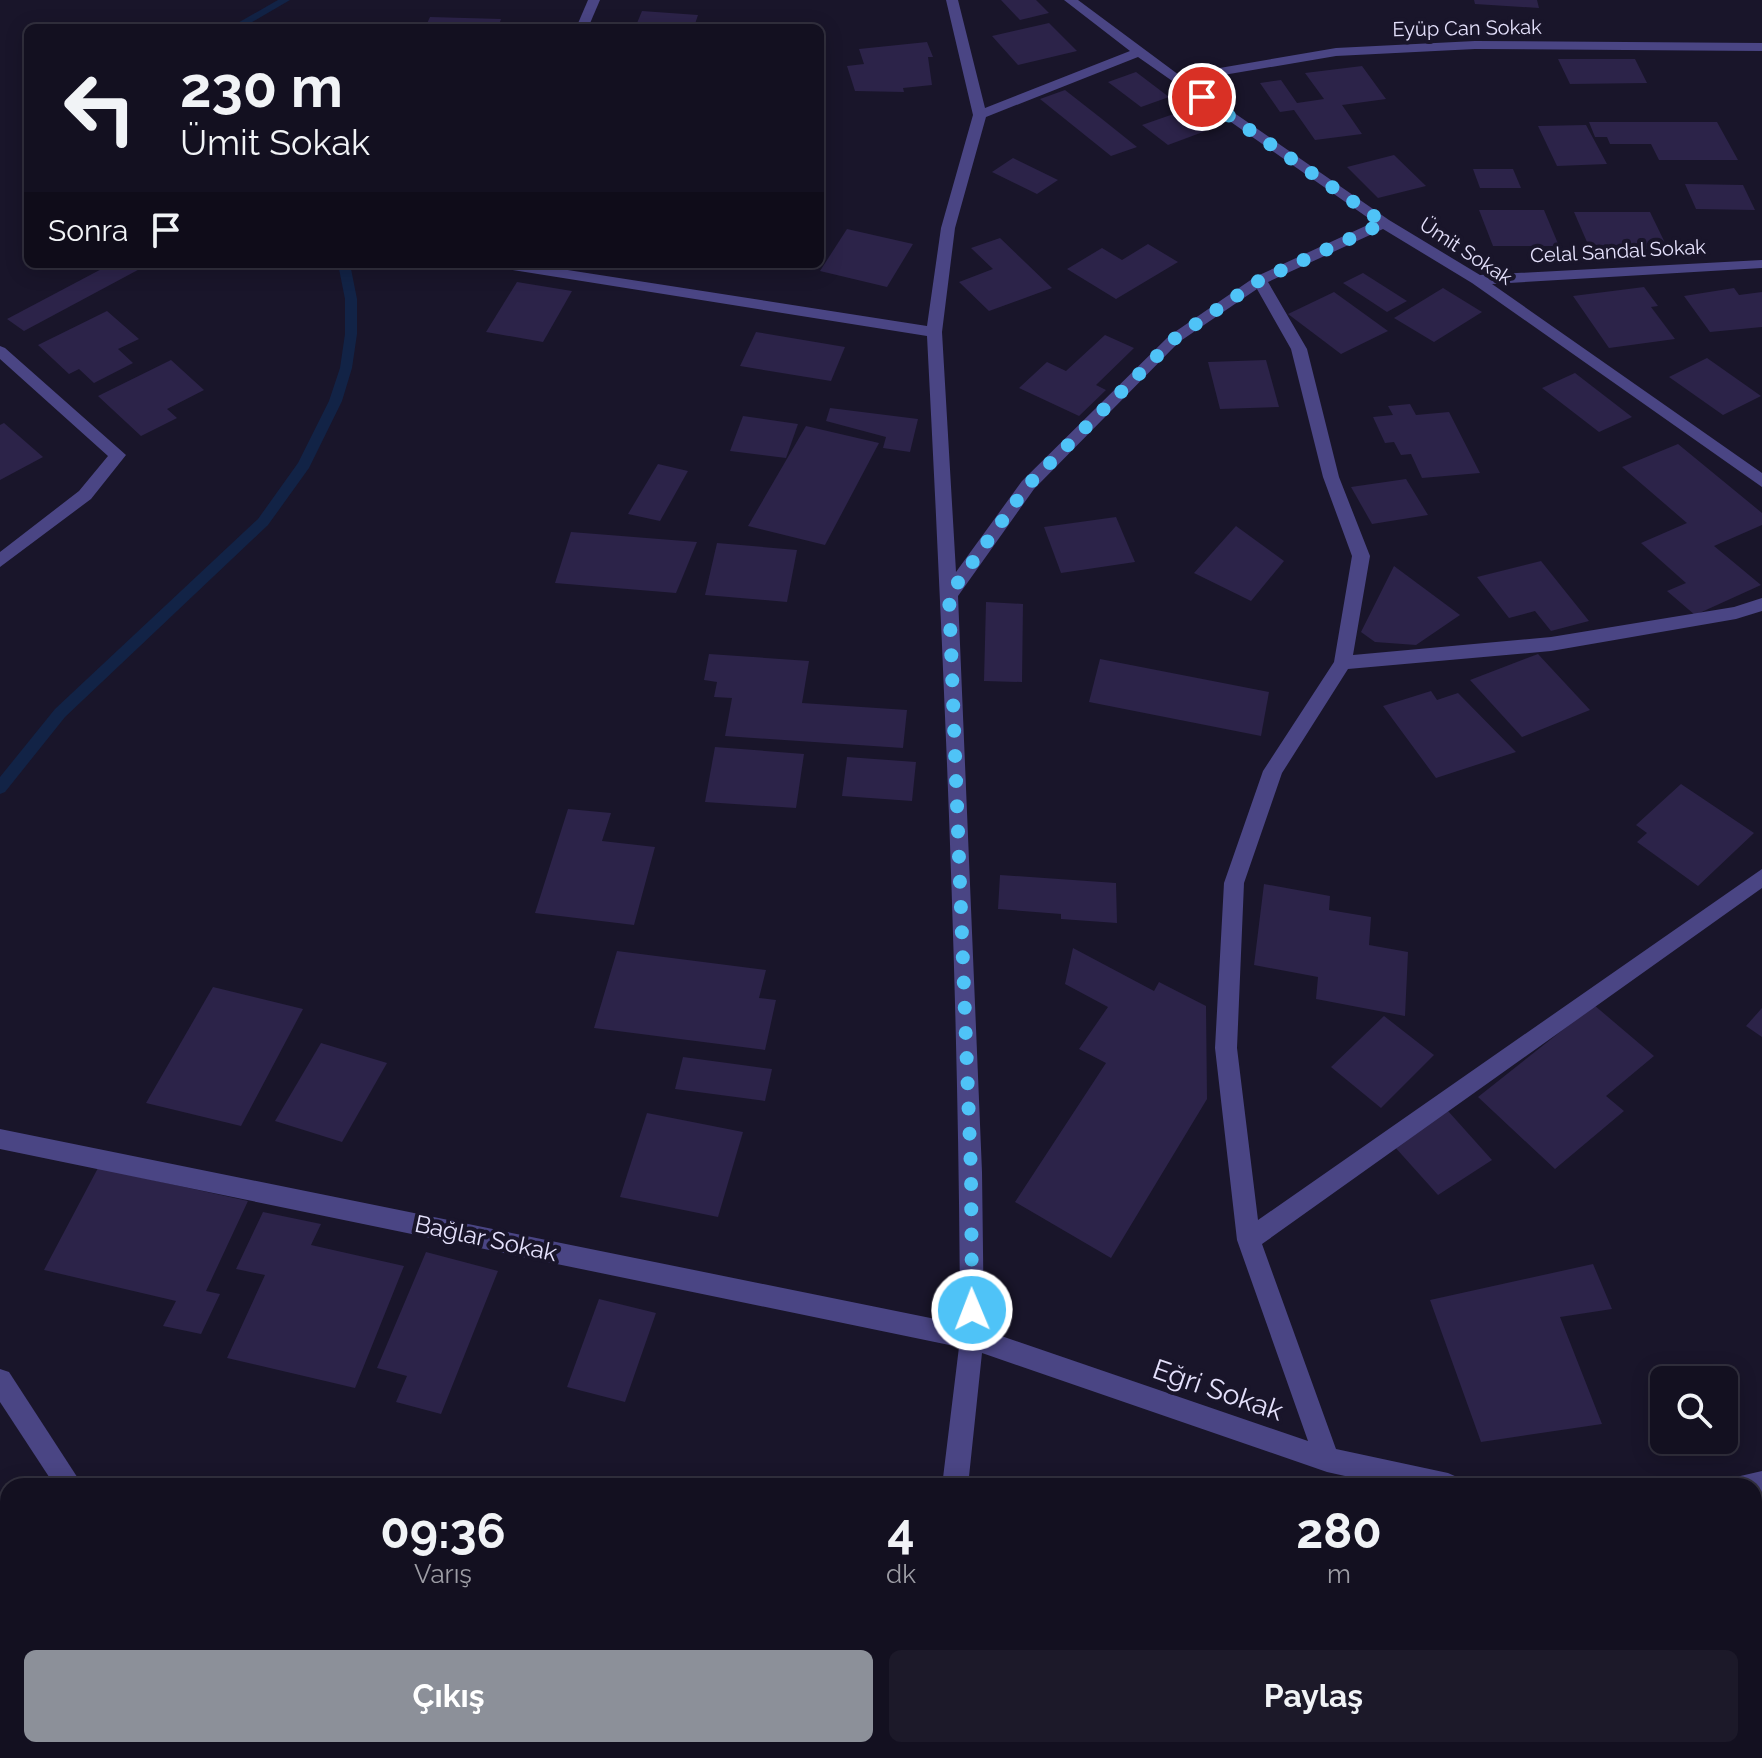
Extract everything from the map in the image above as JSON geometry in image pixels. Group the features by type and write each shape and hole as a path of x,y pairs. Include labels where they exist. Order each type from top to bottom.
{"street":[{"path":"584,24 594,0"},
{"path":"952,0 980,115 948,228 934,332 949,595 971,1172 972,1338 956,1478"},
{"name":"Ümit Sokak","path":"1070,0 1176,79 1384,223 1477,280 1762,481"},
{"name":"Eyüp Can Sokak","path":"1176,79 1336,52 1475,45 1762,47"},
{"path":"980,115 1138,52"},
{"path":"949,595 1028,485 1174,339 1260,280 1384,223"},
{"name":"Celal Sandal Sokak","path":"1477,280 1762,264"},
{"path":"526,268 934,332"},
{"path":"1260,280 1299,349 1331,477 1361,556 1343,663 1273,771 1234,883 1226,1048 1249,1240 1327,1460"},
{"path":"0,351 118,455 85,495 0,561"},
{"path":"1343,663 1551,644 1736,613 1762,604"},
{"path":"1249,1240 1762,877"},
{"name":"Bağlar Sokak","path":"0,1139 972,1338"},
{"name":"Eğri Sokak","path":"972,1338 1327,1460 1411,1478"},
{"path":"0,1381 65,1478"}],"building":[{"path":"1001,0 1036,0 1049,13 1020,20"},
{"path":"1474,0 1537,0 1539,8 1475,4"},
{"path":"642,11 698,15 695,24 637,24"},
{"path":"430,17 501,19 499,24 427,24"},
{"path":"1049,23 1077,51 1018,65 992,36"},
{"path":"927,42 933,57 928,57 932,85 903,88 904,92 855,91 847,66 864,64 859,49"},
{"path":"1558,59 1635,59 1647,83 1570,84"},
{"path":"1362,66 1386,99 1342,105 1362,134 1315,140 1294,110 1280,112 1260,83 1281,80 1297,103 1324,99 1305,73"},
{"path":"1136,72 1169,97 1141,107 1108,82"},
{"path":"1065,90 1137,147 1111,156 1040,99"},
{"path":"1185,110 1211,129 1168,145 1142,125"},
{"path":"1589,122 1717,122 1738,160 1659,160 1651,144 1610,144 1607,137 1595,137"},
{"path":"1586,125 1607,164 1557,166 1538,126"},
{"path":"1394,155 1426,186 1378,198 1347,167"},
{"path":"1013,158 1058,180 1037,194 992,172"},
{"path":"1473,169 1513,169 1521,188 1480,188"},
{"path":"1685,184 1743,185 1755,210 1696,209"},
{"path":"1479,210 1544,210 1559,246 1493,246"},
{"path":"1574,212 1650,212 1668,249 1590,249"},
{"path":"847,229 913,244 887,287 820,271"},
{"path":"1000,238 1052,288 989,311 959,282 993,269 971,248"},
{"path":"1148,244 1178,262 1116,299 1067,269 1102,248 1122,260"},
{"path":"103,268 142,268 24,331 7,319"},
{"path":"1363,273 1407,301 1387,312 1343,283"},
{"path":"517,282 572,291 543,342 486,332"},
{"path":"1644,287 1658,306 1651,307 1675,339 1609,348 1573,296"},
{"path":"1443,288 1482,312 1434,342 1394,318"},
{"path":"1734,288 1739,295 1762,292 1762,327 1710,332 1684,296"},
{"path":"1334,292 1388,331 1341,354 1288,314"},
{"path":"107,311 139,339 118,349 133,363 94,383 79,369 69,374 38,345"},
{"path":"756,332 845,347 831,381 740,366"},
{"path":"1105,335 1134,348 1096,385 1106,390 1079,416 1019,388 1047,362 1066,371"},
{"path":"1707,358 1761,396 1723,415 1669,377"},
{"path":"171,360 204,390 167,409 177,418 141,436 98,396"},
{"path":"1266,360 1279,407 1220,409 1208,362"},
{"path":"1575,373 1632,417 1599,432 1542,388"},
{"path":"1410,404 1416,415 1449,412 1480,473 1422,478 1411,454 1401,455 1394,442 1385,443 1373,417 1393,415 1388,406"},
{"path":"830,408 918,419 910,452 883,448 886,437 826,421"},
{"path":"743,416 798,424 786,458 730,451"},
{"path":"4,423 43,457 0,480 0,425"},
{"path":"806,426 879,443 825,545 748,526"},
{"path":"1678,444 1762,513 1762,525 1714,546 1761,585 1695,615 1667,591 1686,583 1641,543 1687,523 1622,467"},
{"path":"658,464 688,471 660,521 628,514"},
{"path":"1406,479 1428,515 1372,524 1351,487"},
{"path":"1116,517 1135,562 1061,573 1044,527"},
{"path":"1236,526 1284,561 1251,601 1194,573"},
{"path":"571,532 697,542 676,593 555,583"},
{"path":"717,543 797,550 787,602 705,595"},
{"path":"1541,561 1589,621 1551,631 1535,611 1509,618 1477,577"},
{"path":"1394,566 1460,615 1416,645 1375,642 1361,632"},
{"path":"986,602 1023,604 1022,682 984,681"},
{"path":"709,654 809,661 802,703 907,710 903,748 725,736 732,698 714,697 717,682 704,680"},
{"path":"1538,654 1590,710 1522,737 1470,680"},
{"path":"1100,659 1269,692 1261,736 1089,702"},
{"path":"1431,691 1437,700 1458,693 1516,752 1436,778 1383,706"},
{"path":"715,747 804,754 796,808 705,802"},
{"path":"847,757 916,762 912,801 842,796"},
{"path":"1681,784 1754,833 1698,886 1637,842 1647,833 1636,825"},
{"path":"568,809 611,813 602,841 655,847 634,925 535,913"},
{"path":"1000,875 1116,883 1117,923 1061,919 1061,914 998,909"},
{"path":"1264,884 1330,896 1329,910 1371,917 1369,945 1408,952 1405,1016 1316,999 1318,977 1254,965"},
{"path":"1073,948 1154,991 1159,982 1206,1006 1207,1099 1111,1258 1015,1202 1106,1063 1079,1049 1108,1007 1065,984"},
{"path":"617,951 766,970 759,998 776,1000 765,1050 594,1028"},
{"path":"213,987 303,1009 241,1126 146,1103"},
{"path":"1594,1005 1654,1056 1606,1096 1624,1111 1555,1169 1478,1097"},
{"path":"1762,1008 1762,1037 1746,1026"},
{"path":"1384,1016 1434,1055 1381,1108 1331,1067"},
{"path":"321,1043 387,1063 342,1142 275,1121"},
{"path":"683,1057 772,1069 765,1101 675,1089"},
{"path":"1448,1111 1492,1160 1438,1195 1394,1146"},
{"path":"647,1113 743,1132 718,1217 620,1197"},
{"path":"98,1168 248,1201 206,1291 220,1294 201,1334 163,1326 176,1301 44,1270"},
{"path":"263,1212 321,1224 311,1245 404,1266 355,1388 227,1358 265,1275 236,1269"},
{"path":"426,1252 498,1271 441,1414 396,1402 407,1376 377,1368"},
{"path":"1593,1264 1612,1309 1560,1317 1602,1424 1481,1442 1430,1300"},
{"path":"599,1299 656,1313 625,1402 567,1387"}],"waterway":[{"path":"241,24 285,0"},
{"path":"0,788 60,713 263,522 304,465 322,434 346,368 351,334 351,299 345,268"}],"route":[{"path":"972,1310 971,1172 949,595 1028,485 1174,339 1260,280 1384,223 1202,97"}]}
